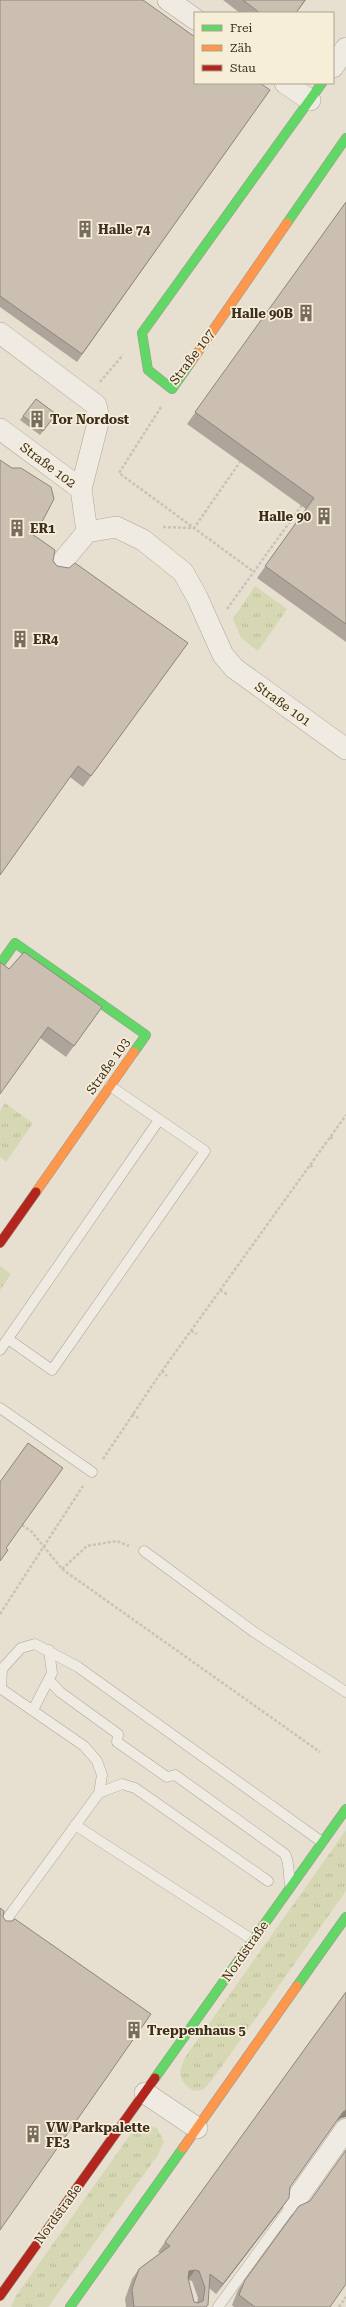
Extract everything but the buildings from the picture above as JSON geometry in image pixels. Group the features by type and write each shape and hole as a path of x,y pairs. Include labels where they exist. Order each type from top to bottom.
{"street":[{"path":"168,0 194,18"},
{"path":"334,66 346,48"},
{"path":"286,84 310,100"},
{"path":"142,334 321,84"},
{"name":"Straße 107","path":"142,334 148,370 172,389 346,138"},
{"path":"0,333 96,405 100,419 81,489"},
{"name":"Straße 102","path":"0,429 81,489 88,532"},
{"name":"Straße 101","path":"88,532 116,527 143,540 166,556 184,572 223,655 234,668 346,749"},
{"path":"57,568 88,532"},
{"name":"Straße 103","path":"0,1243 146,1035 15,943 4,950"},
{"path":"0,964 4,950"},
{"name":"Nordstraße","path":"270,1916 346,1809"},
{"path":"70,2307 346,1917"},
{"name":"Nordstraße","path":"0,2296 165,2065"},
{"path":"145,2093 197,2128"},
{"path":"294,2204 346,2129"}],"lane":[{"path":"8,1339 52,1370 205,1151 110,1086"},
{"path":"0,1350 158,1120"},
{"path":"0,1408 92,1472"},
{"path":"144,1551 254,1632 346,1692"},
{"path":"1,1927 99,1793 102,1775 97,1761 84,1746 1,1688 2,1669 21,1648 35,1644 49,1650 78,1667 322,1842"},
{"path":"33,1710 52,1673 49,1650"},
{"path":"49,1680 60,1692 118,1734 118,1742 167,1777 175,1775 285,1854 290,1862 288,1871 290,1887"},
{"path":"99,1793 122,1784 135,1788 268,1880"},
{"path":"75,1825 249,1938"},
{"path":"165,2065 169,2041 240,1940 249,1938 270,1916"},
{"path":"218,2307 294,2204"}],"path":[{"path":"87,398 142,334"},
{"path":"172,389 119,473 254,572"},
{"path":"209,506 240,462"},
{"path":"212,630 304,502"},
{"path":"0,1614 43,1546 132,1414 220,1290 252,1249 280,1206 346,1115"},
{"path":"330,1137 334,1139"},
{"path":"280,1206 284,1208"},
{"path":"220,1290 228,1295"},
{"path":"191,1331 197,1334"},
{"path":"162,1371 167,1376"},
{"path":"132,1414 138,1418"},
{"path":"22,1525 32,1532 62,1569 320,1752"},
{"path":"62,1569 87,1546 117,1541 144,1551"},
{"path":"339,2307 346,2297"}],"green space":[{"path":"255,586 287,609 258,651 241,638 233,619"},
{"path":"5,1103 33,1123 6,1162 0,1157 0,1111"},
{"path":"0,1266 11,1274 0,1290"},
{"path":"346,1830 346,1891 212,2080 204,2089 194,2091 185,2084 181,2078 181,2070 184,2059"},
{"path":"144,2124 157,2128 164,2142 158,2155 48,2307 11,2307 16,2296 130,2135"}],"traffic: fast":[{"path":"191,362 172,389 148,370 142,333 321,84"},
{"path":"287,223 346,138"},
{"path":"0,964 15,943 146,1035 134,1052"},
{"path":"155,2078 346,1809"},
{"path":"297,1986 346,1917"},
{"path":"70,2307 183,2148"}],"traffic: slow":[{"path":"191,362 287,223"},
{"path":"36,1192 134,1052"},
{"path":"183,2148 297,1986"}],"traffic: jam":[{"path":"0,1243 36,1192"},
{"path":"0,2296 155,2078"}],"place":[{"name":"Halle 74","path":"85,229"},
{"name":"Halle 90B","path":"306,313"},
{"name":"Tor Nordost","path":"37,419"},
{"name":"Halle 90","path":"324,516"},
{"name":"ER1","path":"17,528"},
{"name":"ER4","path":"20,639"},
{"name":"Treppenhaus 5","path":"134,2030"},
{"name":"VW Parkpalette FE3","path":"33,2134"}]}
